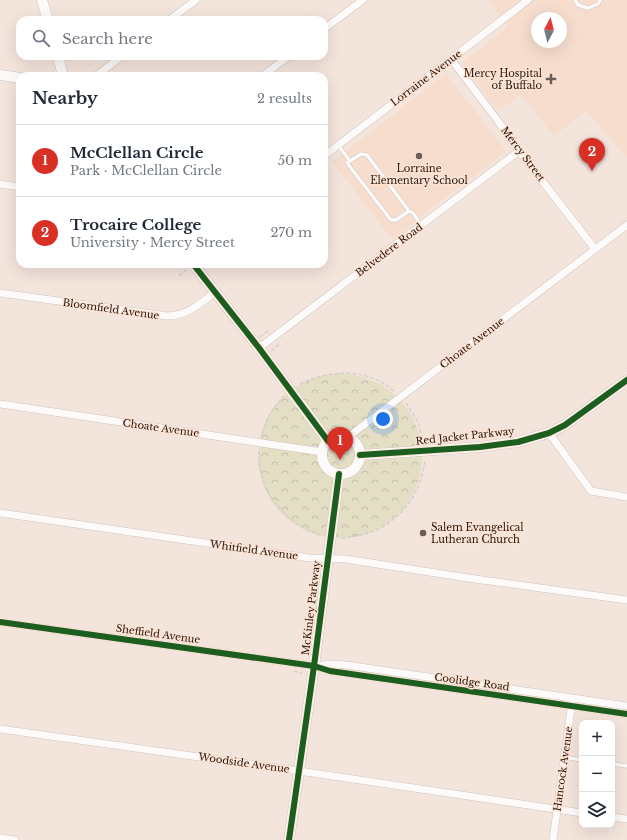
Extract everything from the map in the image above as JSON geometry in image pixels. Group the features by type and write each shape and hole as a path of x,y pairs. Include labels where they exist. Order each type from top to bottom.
{"street":[{"path":"42,0 47,16"},
{"path":"175,16 196,0"},
{"path":"328,26 363,0"},
{"name":"Lorraine Avenue","path":"328,153 528,0"},
{"name":"Mercy Street","path":"451,59 519,151 595,249"},
{"path":"59,60 62,72"},
{"path":"101,72 117,60"},
{"path":"267,72 284,60"},
{"path":"0,75 16,77"},
{"name":"Belvedere Road","path":"259,348 519,151"},
{"path":"0,184 16,186"},
{"name":"Choate Avenue","path":"348,437 627,225"},
{"path":"190,268 215,292 259,348 328,441"},
{"name":"Bloomfield Avenue","path":"0,293 167,316 181,315 192,310 215,292"},
{"name":"Red Jacket Parkway","path":"360,455 502,445 518,442 565,425 627,380"},
{"name":"Choate Avenue","path":"0,404 322,452"},
{"path":"549,432 591,491 627,497"},
{"path":"336,436 348,437 356,443 360,455 359,463 355,469 348,473 339,474 333,472 326,466 323,460 322,452 328,441 336,436"},
{"name":"McKinley Parkway","path":"289,840 314,666 339,474"},
{"name":"Whitfield Avenue","path":"0,513 308,558 345,559 627,600"},
{"name":"Sheffield Avenue","path":"0,622 314,666"},
{"name":"Coolidge Road","path":"314,666 331,664 627,706"},
{"name":"Coolidge Road","path":"314,666 330,671 627,714"},
{"path":"451,689 452,681"},
{"name":"Hancock Avenue","path":"553,840 573,698"},
{"name":"Woodside Avenue","path":"0,729 579,813"},
{"path":"615,817 627,819"},
{"path":"0,838 15,840"}],"lane":[{"path":"575,0 578,4 588,8 598,4 600,0"},
{"path":"338,145 350,161"},
{"path":"409,211 396,220 391,220 347,163 361,154 367,155 409,211 413,213 421,226"},
{"path":"564,757 579,760"},
{"path":"615,764 627,766"}],"path":[{"path":"179,276 188,268"},
{"path":"261,336 268,331"},
{"path":"271,350 278,344"},
{"path":"300,384 326,374 353,373 374,379 396,393"},
{"path":"262,434 270,413 276,404 287,393"},
{"path":"403,400 418,422 423,441"},
{"path":"259,448 261,472 265,486 272,500 293,522 306,530 320,535"},
{"path":"341,538 371,532 381,528 398,516 416,491 423,471 425,458"},
{"path":"294,672 302,673"}],"shaded area":[{"name":"Mercy Hospital of Buffalo","path":"488,0 627,0 627,158 586,111 554,136 521,95 498,111 462,63 508,27"},
{"name":"Lorraine Elementary School","path":"446,74 506,151 392,239 332,162"}],"green space":[{"path":"340,374 364,378 385,388 398,398 408,411 418,432 422,456 418,480 408,501 398,514 385,524 364,534 340,538 316,534 295,524 282,514 272,501 262,480 258,456 262,432 272,411 282,398 295,388 316,378"},
{"path":"346,668 443,682 442,686 345,672"},
{"path":"460,684 558,698 557,702 460,688"}],"cycle path":[{"path":"196,268 259,348 328,441"},
{"path":"360,455 480,447 518,442 549,433 565,425 627,380"},
{"path":"289,840 314,666 339,474"},
{"path":"0,622 314,666 330,671 627,714"}],"place":[{"name":"Mercy Hospital of Buffalo","path":"551,79"},
{"name":"Lorraine Elementary School","path":"419,156"},
{"name":"Trocaire College","path":"592,171"},
{"name":"McClellan Circle","path":"340,460"},
{"name":"Salem Evangelical Lutheran Church","path":"423,533"}]}
